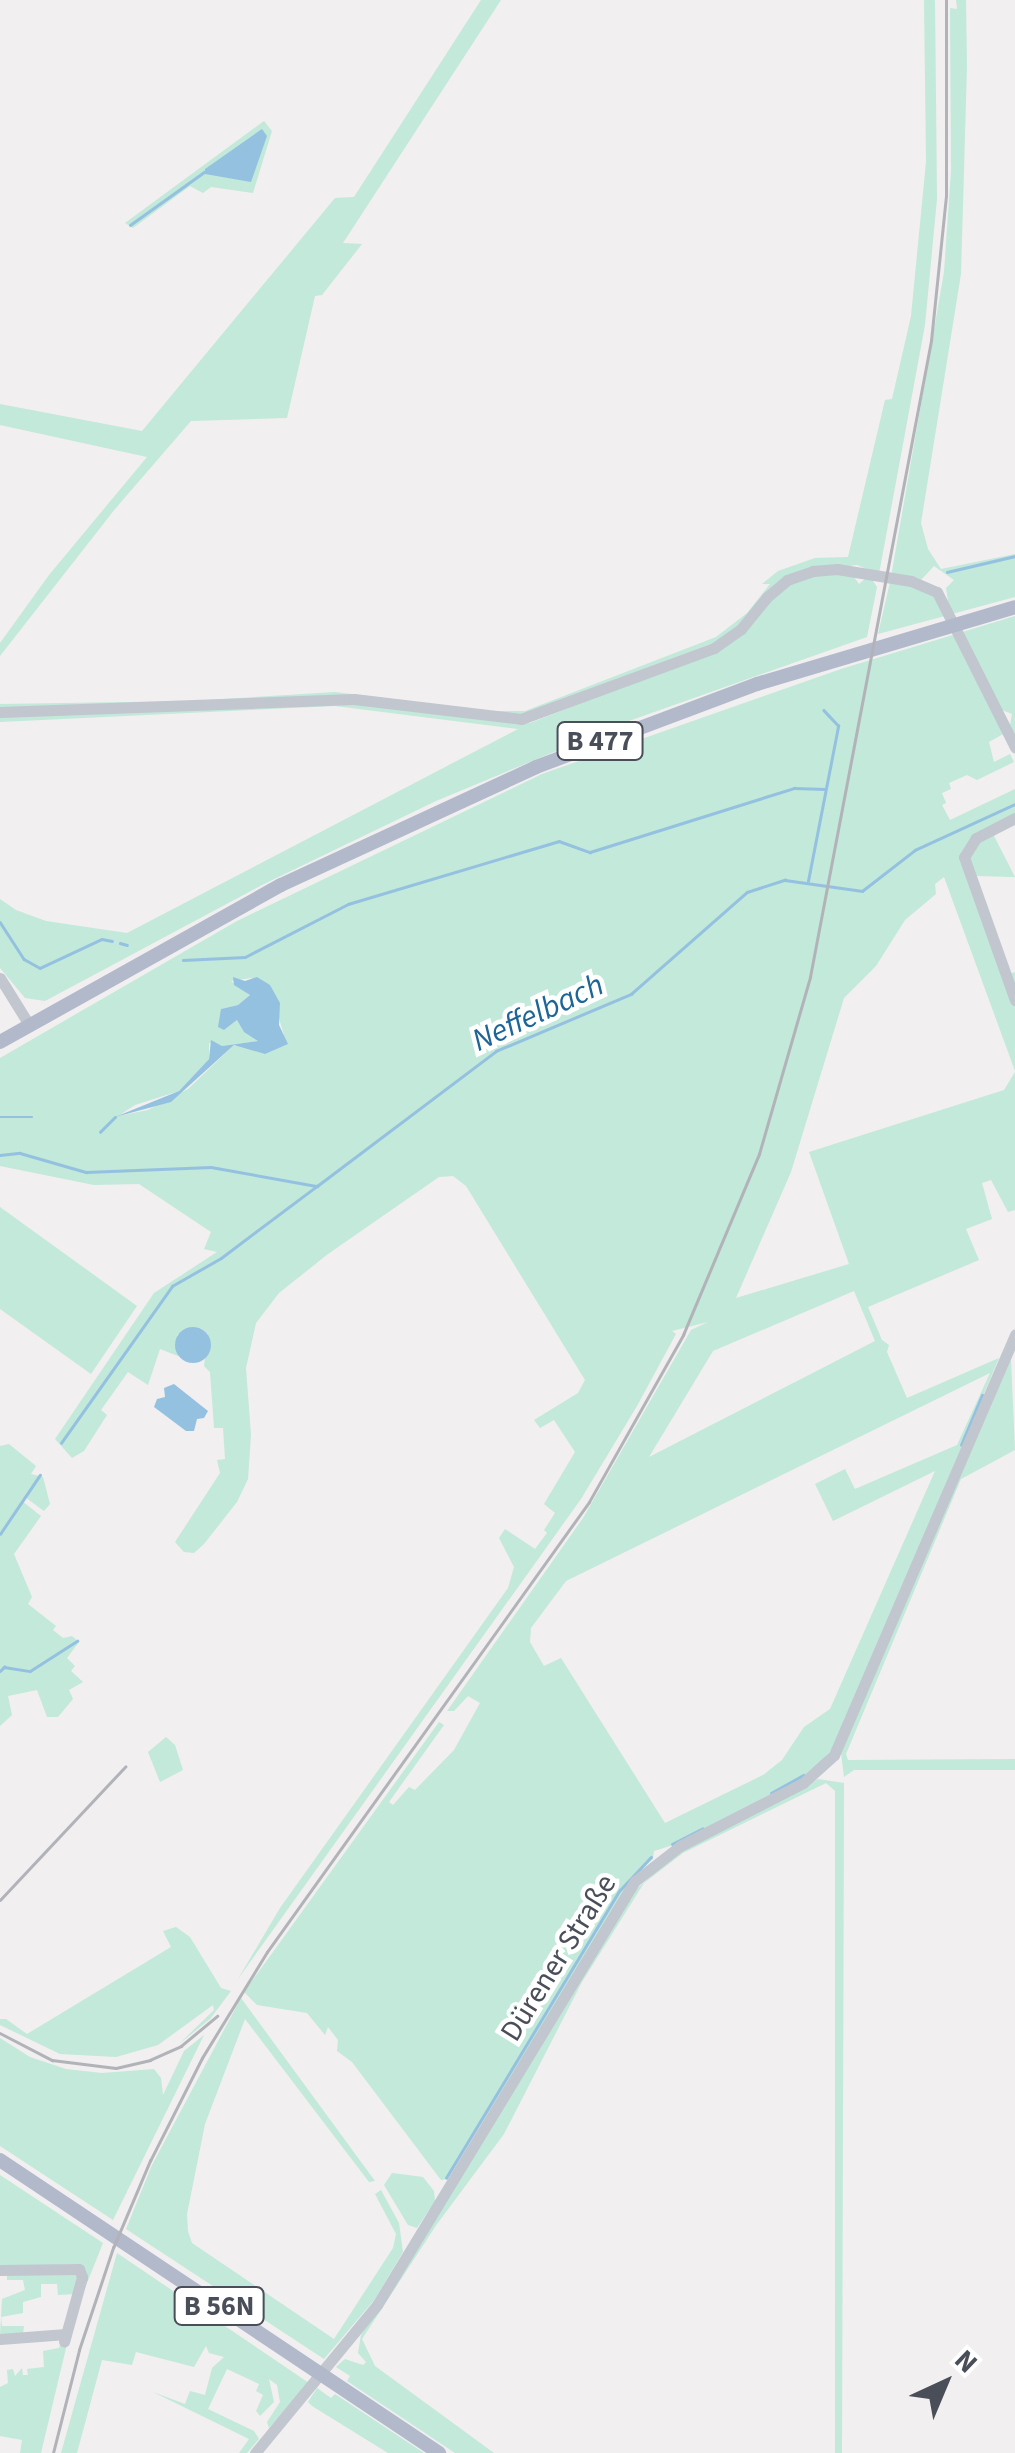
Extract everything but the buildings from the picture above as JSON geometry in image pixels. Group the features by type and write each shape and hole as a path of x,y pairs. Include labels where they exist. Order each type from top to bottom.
{"main road":[{"name":"B 477","path":"0,1042 282,885 436,810 668,715 843,656 1015,607"},
{"name":"B 56N","path":"0,2160 440,2453"}],"street":[{"path":"0,712 354,699 522,719 714,648 741,629 773,590 805,572 836,569 933,588 1008,718 1015,747"},
{"path":"1015,818 973,840 964,860 1015,1000"},
{"path":"0,978 28,1023"},
{"name":"Dürener Straße","path":"255,2453 387,2290 636,1881 680,1846 803,1783 834,1755 1015,1334"},
{"path":"0,2270 79,2269 82,2276 65,2338 0,2339"}],"green space":[{"path":"481,0 501,0 343,243 362,244 322,295 315,296 287,418 191,421 115,509 0,656 0,643 49,575 147,457 0,425 0,404 142,431 335,198 354,197"},
{"path":"924,0 935,0 937,199 925,325 879,574 857,565 794,573 724,639 517,716 359,697 0,708 0,704 191,701 335,692 489,711 525,711 716,637 747,613 770,584 762,584 778,571 815,558 848,557 885,400 892,399 911,316 926,162"},
{"path":"956,0 966,0 961,274 921,523 928,549 941,569 1015,554 1015,597 878,634 890,582 926,588 940,603 948,601 946,588 954,580 934,566 921,580 891,577 944,272 951,171 950,8 957,9"},
{"path":"264,121 272,131 253,193 211,187 203,193 190,186 133,228 125,223"},
{"path":"833,572 854,577 859,584 866,578 878,580 873,581 877,587 867,637 626,722 436,801 264,884 45,1001 25,998 0,968 0,899 16,910 46,921 127,933 518,729 335,706 0,722 0,716 342,702 530,723 718,650 774,595 797,579"},
{"path":"1015,616 1015,738 1010,725 1012,714 1002,710 1005,733 989,742 994,762 1010,754 1014,762 977,780 967,775 949,783 951,789 942,793 946,803 942,805 950,820 1015,789 1015,823 993,834 1015,877 975,876 1009,974 1015,972 1015,1071 944,877 935,884 936,894 905,920 876,966 844,998 791,1172 736,1298 849,1264 809,1152 1004,1090 1015,1072 1015,1210 1008,1212 991,1180 982,1183 992,1219 966,1229 979,1260 868,1307 882,1340 889,1345 887,1352 907,1398 999,1358 836,1745 808,1775 673,1845 654,1851 653,1859 638,1872 447,2179 441,2180 352,2062 337,2051 338,2040 328,2027 325,2035 307,2013 257,2005 244,1992 439,1722 444,1725 389,1802 393,1805 409,1787 415,1790 454,1750 480,1703 468,1696 454,1711 447,1711 583,1518 691,1330 708,1322 672,1331 676,1334 637,1406 581,1499 238,1979 280,1908 508,1588 514,1567 499,1538 505,1529 535,1549 547,1533 544,1530 555,1513 544,1504 575,1452 554,1420 540,1428 534,1420 578,1393 585,1380 466,1186 453,1176 439,1177 279,1293 256,1323 246,1368 251,1435 248,1479 237,1502 204,1544 194,1553 184,1552 175,1542 220,1473 217,1460 225,1459 223,1428 214,1428 210,1372 204,1366 208,1334 196,1327 177,1335 178,1356 160,1349 148,1385 128,1372 101,1410 107,1415 84,1451 72,1458 55,1439 154,1293 217,1252 204,1249 211,1232 139,1184 94,1185 0,1166 0,1058 237,921 542,774 841,669","holes":["251,978 269,985 284,1035 260,1050 234,1045 188,1089 148,1110 118,1116 135,1105 179,1091 209,1059 209,1043 222,1046 258,1041 237,1020 224,1030 221,1009 238,1005 250,995 231,981","854,1291 875,1341 649,1457 713,1351","990,1373 957,1445 855,1489 845,1469 815,1484 833,1521 935,1471 830,1709 804,1727 782,1760 763,1775 665,1823 561,1658 544,1666 530,1642 531,1628 566,1581"]},
{"path":"0,1207 137,1306 91,1374 0,1309"},
{"path":"1011,1359 1015,1450 961,1479 846,1754 848,1760 1015,1759 1015,1770 854,1770 844,1777 841,1753"},
{"path":"9,1444 36,1466 31,1474 43,1477 50,1504 44,1511 25,1497 22,1501 41,1516 14,1554 32,1597 28,1604 56,1626 53,1630 63,1638 72,1636 79,1642 67,1658 75,1666 71,1671 83,1682 69,1690 73,1699 58,1717 47,1717 37,1690 8,1696 12,1715 0,1726 0,1446"},
{"path":"166,1737 175,1745 183,1770 160,1782 148,1752"},
{"path":"818,1779 844,1783 842,2453 835,2453 835,1791 826,1783 683,1853 644,1883 582,1982 504,2134 437,2224 362,2339 375,2366 494,2453 455,2453 347,2381 350,2376 336,2367 345,2359 363,2365 366,2362 358,2353 361,2335 633,1892 678,1852"},
{"path":"176,1927 190,1937 221,1988 231,1991 210,2019 179,2044 214,2010 213,2005 158,2045 116,2057 60,2054 0,2025 0,2019 6,2019 27,2034 171,1947 163,1931"},
{"path":"241,1998 375,2181 369,2182 245,2019 205,2124 187,2214 188,2231 192,2243 334,2339 393,2248 396,2234 375,2194 381,2190 399,2223 403,2252 375,2299 324,2359 126,2229 152,2165"},
{"path":"204,2035 113,2220 0,2146 0,2038 30,2057 66,2069 102,2073 154,2069 161,2078 163,2095 184,2051"},
{"path":"392,2173 423,2177 434,2191 435,2201 417,2228 408,2225 384,2185"},
{"path":"0,2175 103,2243 77,2308 86,2274 82,2264 0,2267"},
{"path":"117,2253 309,2383 269,2428 267,2422 280,2402 277,2385 269,2379 274,2402 260,2416 256,2411 263,2395 256,2391 259,2384 227,2369 208,2409 254,2431 259,2439 247,2453 239,2453 249,2439 153,2392 185,2404 190,2391 205,2395 212,2368 224,2357 209,2353 206,2346 194,2367 136,2352 132,2365 102,2360 77,2453 61,2453"},
{"path":"76,2271 80,2275 75,2294 58,2295 57,2284 41,2284 41,2297 23,2302 23,2313 1,2317 2,2299 25,2290 23,2280 7,2280 7,2273"},
{"path":"1,2317 2,2326 24,2326 23,2334 0,2335"},
{"path":"61,2342 67,2344 41,2453 20,2453 22,2440 0,2436 0,2387 8,2383 7,2370 13,2369 15,2376 22,2368 23,2375 28,2375 27,2369 44,2367 43,2351 59,2348"},
{"path":"317,2388 331,2398 335,2394 424,2453 388,2453 312,2406 308,2402"}],"water":[{"path":"262,129 267,136 251,182 205,174 205,169"},
{"path":"233,977 245,981 257,977 270,985 280,1003 279,1025 288,1044 265,1054 234,1045 171,1102 115,1117 179,1091 209,1059 211,1040 222,1046 258,1041 244,1032 237,1020 224,1030 218,1027 221,1009 238,1005 250,995 234,985"},
{"path":"193,1327 206,1332 211,1345 206,1358 193,1363 180,1358 175,1345 180,1332"},
{"path":"174,1384 208,1411 204,1418 197,1419 194,1431 186,1431 154,1407 157,1399 165,1397 164,1388"}],"waterway":[{"path":"130,225 204,172"},
{"path":"947,572 1015,556"},
{"path":"808,881 838,726 824,711"},
{"path":"183,960 245,957 348,904 559,841 590,852 794,788 825,789"},
{"name":"Neffelbach","path":"0,1155 20,1153 86,1172 211,1167 317,1186 496,1051 631,994 747,892 785,880 862,891 915,850 1015,804"},
{"path":"0,922 24,959 40,968 102,939 112,941"},
{"path":"120,943 127,945"},
{"path":"0,1117 32,1117"},
{"path":"100,1132 115,1117"},
{"path":"61,1443 172,1286 221,1258 317,1186"},
{"path":"961,1445 982,1395"},
{"path":"0,1534 40,1475"},
{"path":"0,1671 4,1667 30,1671 77,1641"},
{"path":"771,1793 803,1775"},
{"path":"672,1844 702,1829"},
{"path":"446,2178 620,1890 651,1857"}],"railway":[{"path":"53,2453 79,2350 113,2248 150,2161 202,2058 267,1952 589,1502 683,1335 759,1154 810,977 931,341 946,196 946,0"},
{"path":"0,1900 125,1767"},
{"path":"0,2033 52,2060 116,2068 150,2060 181,2046 217,2016"}]}
